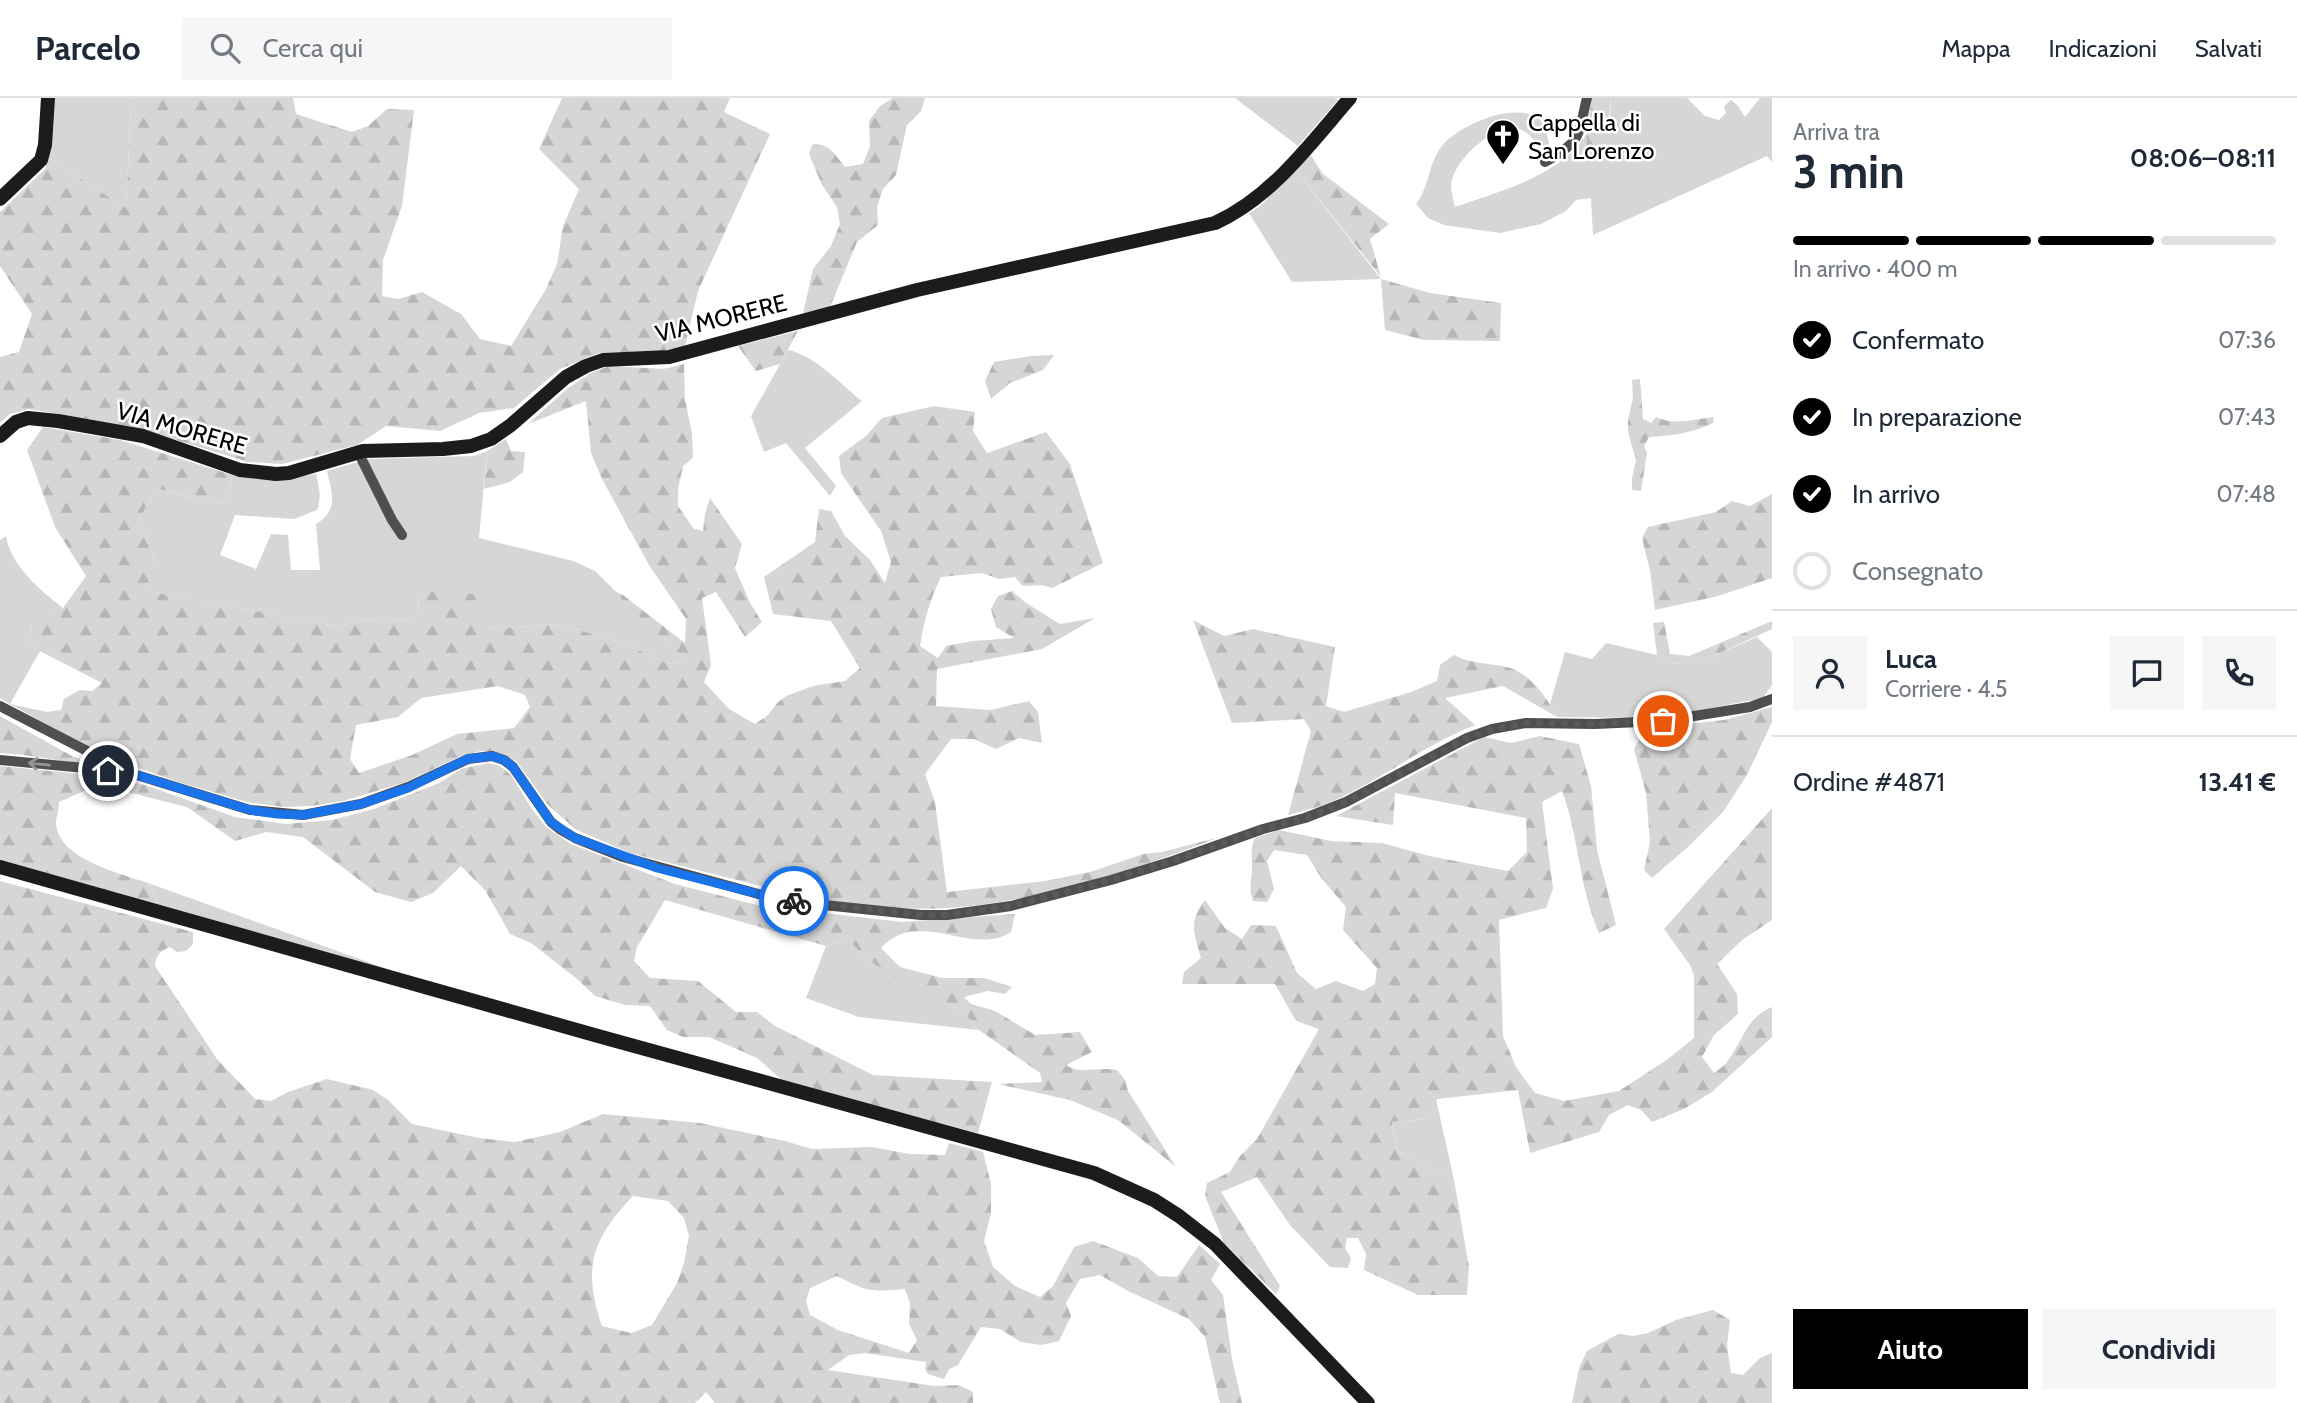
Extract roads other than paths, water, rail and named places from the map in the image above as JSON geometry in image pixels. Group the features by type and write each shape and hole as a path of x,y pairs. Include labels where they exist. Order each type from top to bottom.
{"street":[{"path":"0,199 41,160 45,145 48,98"},
{"name":"VIA MORERE","path":"0,436 16,422 28,418 58,421 143,436 240,470 261,473 289,473 381,449 471,446 491,439 511,425 566,377 603,360 669,357 917,290 1215,223 1254,201 1287,169 1350,98"},
{"path":"1545,162 1575,142 1582,125 1587,98"},
{"path":"358,453 391,520 402,535"},
{"path":"0,706 127,772 250,810 277,814 303,815 361,804 408,788 467,759 492,756 513,767 551,822 561,830 623,857 762,895 814,904 921,915 947,915 1011,906 1111,880 1263,829 1306,818 1346,802 1467,738 1492,729 1527,723 1663,721 1750,707 1772,699"},
{"path":"0,760 127,772"},
{"path":"0,867 598,1036 1062,1163 1104,1177 1154,1200 1215,1244 1368,1403"}],"place":[{"name":"Cappella di San Lorenzo","path":"1503,166"}]}
